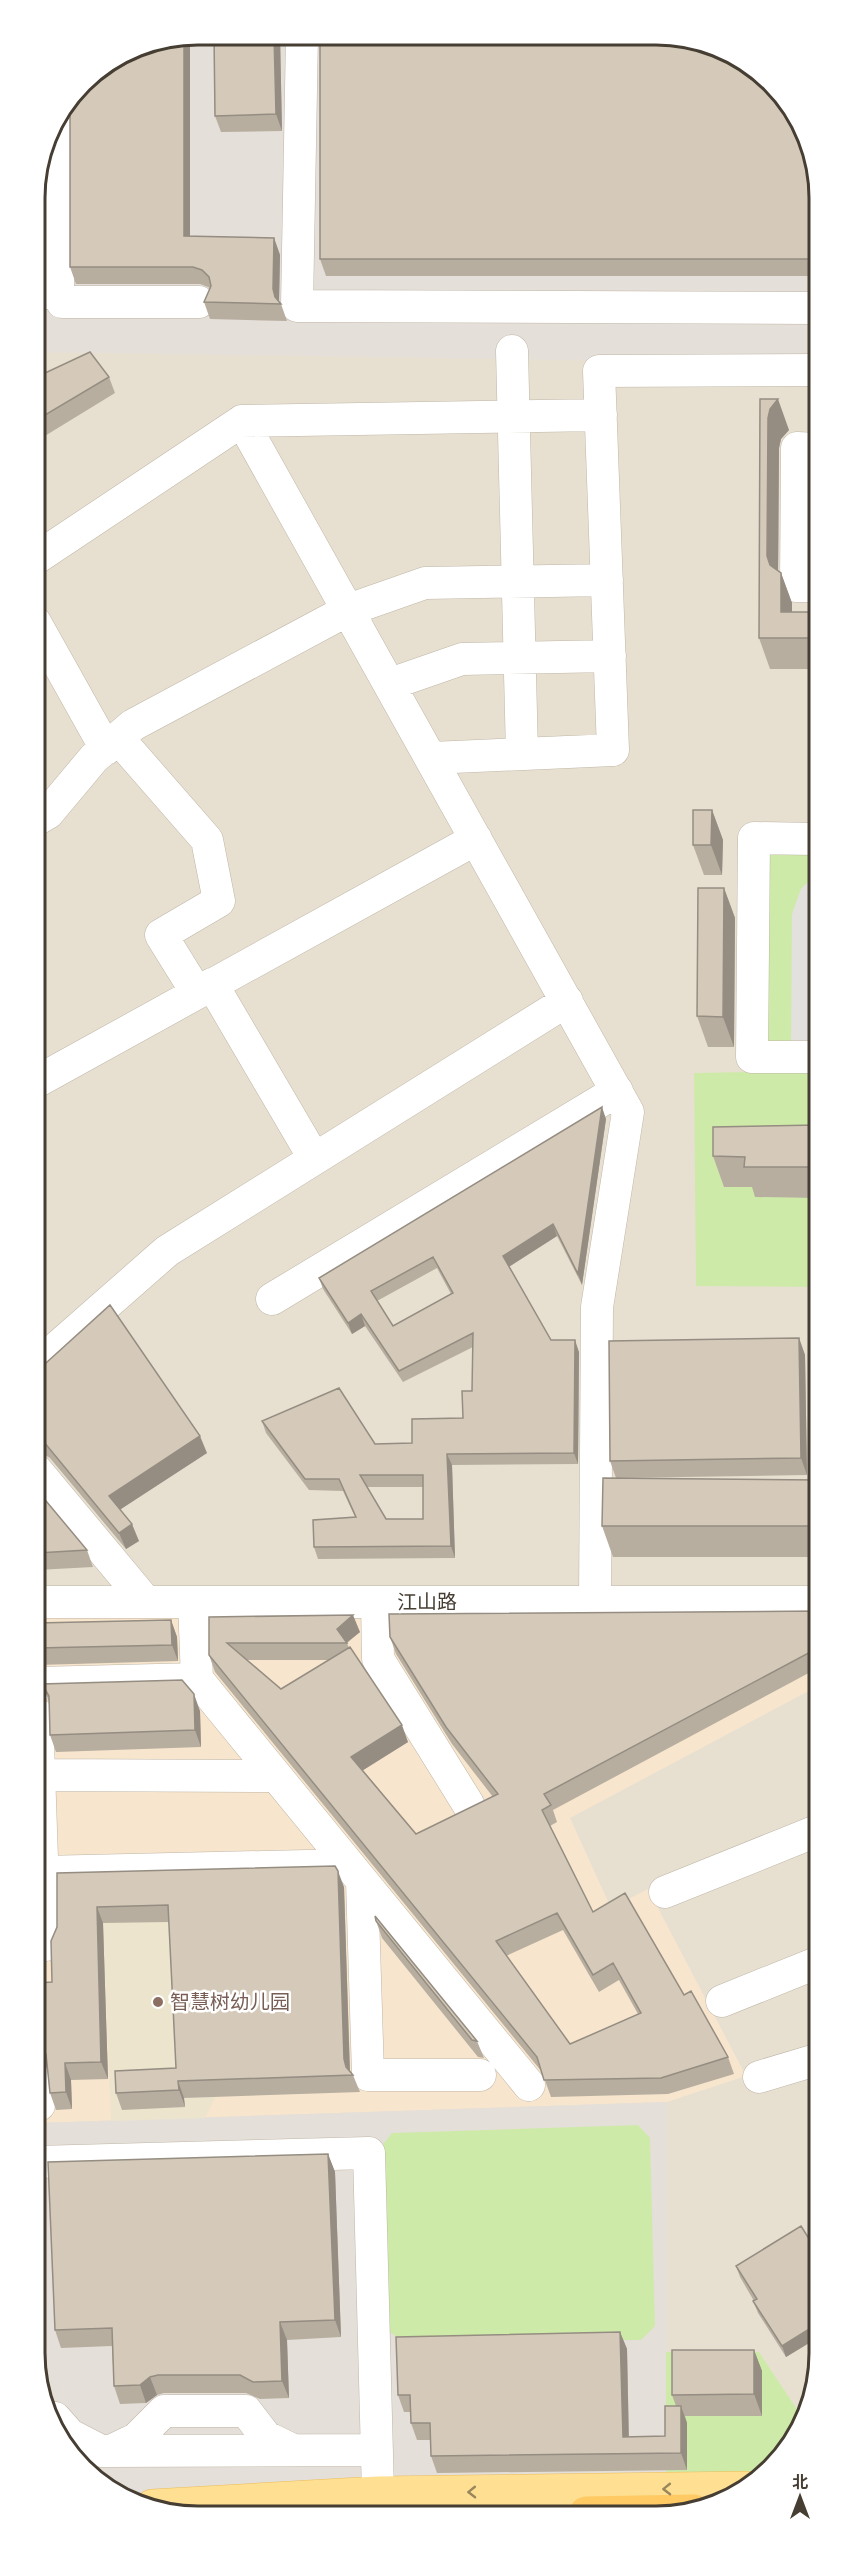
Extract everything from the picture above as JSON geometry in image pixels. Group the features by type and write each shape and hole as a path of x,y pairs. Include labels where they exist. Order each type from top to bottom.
{"main road":[{"path":"178,2505 378,2493 728,2488"}],"street":[{"path":"302,45 297,306 809,308"},
{"path":"51,155 48,173 47,293 62,302 199,302"},
{"path":"512,351 522,658 522,754"},
{"path":"431,758 613,750 599,371 809,370"},
{"path":"45,552 242,421 601,415"},
{"path":"242,421 628,1112 597,1307 595,1602"},
{"path":"809,449 797,448 796,586 809,586"},
{"path":"45,815 112,743 133,725 348,610 425,584 607,580"},
{"path":"45,638 112,743 207,840 219,901 161,935 205,988 314,1158"},
{"path":"390,684 462,659 610,656"},
{"path":"809,839 754,838 752,1057 809,1057"},
{"path":"45,1077 476,839"},
{"path":"45,1358 167,1251 567,1001"},
{"path":"272,1299 617,1091"},
{"path":"45,1481 146,1602"},
{"name":"江山路","path":"45,1602 809,1602"},
{"path":"194,1602 197,1679 529,2085"},
{"path":"377,1602 378,1659 468,1804"},
{"path":"45,1683 197,1679"},
{"path":"45,1775 276,1776"},
{"path":"665,1892 809,1834"},
{"path":"45,1872 356,1873"},
{"path":"356,1873 368,2075 480,2075"},
{"path":"722,2001 809,1966"},
{"path":"759,2077 809,2062"},
{"path":"45,2162 369,2153 378,2493"},
{"path":"64,2429 70,2435 101,2451 377,2450"}],"shaded area":[{"path":"188,45 245,45 805,164 809,198 809,2363 804,2393 797,2412 789,2430 771,2454 733,2486 705,2498 666,2506 188,2506 149,2498 130,2490 105,2474 90,2461 65,2430 53,2402 45,2363 48,169 123,65 149,53"},
{"path":"188,45 656,45 676,46 702,52 802,152 808,178 809,198 809,364 45,352 45,188 50,158 65,121 97,83 130,61 168,48"},
{"path":"809,880 809,1057 791,1057 792,914 801,889"},
{"path":"45,1617 809,1621 809,1691 570,1818 611,1908 648,1889 746,2076 667,2102 45,2123"},
{"name":"智慧树幼儿园","path":"210,1921 215,2097 205,2118 111,2121 103,1923"},
{"path":"667,2102 666,2480 148,2498 130,2490 105,2474 77,2446 65,2430 48,2383 45,2363 45,2123"}],"green space":[{"path":"754,838 809,839 809,1057 752,1057"},
{"path":"809,1071 809,1287 696,1286 694,1073"},
{"path":"638,2125 650,2138 655,2326 641,2340 403,2341 387,2330 381,2147 392,2133"},
{"path":"666,2352 759,2352 798,2410 789,2430 771,2454 744,2477 666,2480"}],"building":[{"path":"214,45 274,45 276,114 215,116"},
{"path":"320,45 656,45 676,46 705,53 741,71 771,97 793,130 801,149 808,178 809,259 320,259"},
{"path":"184,46 184,236 274,238 273,289 275,297 281,304 204,302 211,286 209,277 202,270 193,267 70,267 70,114 90,90 113,71 149,53"},
{"path":"90,352 109,377 45,415 45,373"},
{"path":"760,399 778,399 770,409 768,418 767,556 770,565 781,573 781,612 809,612 809,638 759,638"},
{"path":"693,810 712,810 711,845 693,845"},
{"path":"698,888 724,888 723,1017 697,1016"},
{"path":"602,1107 578,1274 553,1224 503,1256 551,1340 575,1340 574,1453 447,1454 451,1546 314,1547 313,1520 356,1517 339,1479 305,1479 262,1421 339,1388 375,1444 412,1443 412,1419 463,1418 462,1391 472,1391 473,1333 399,1371 361,1314 348,1323 319,1278","holes":["433,1257 453,1293 393,1326 371,1291","360,1475 423,1475 423,1519 386,1519"]},
{"path":"809,1125 809,1167 744,1167 745,1157 713,1156 713,1127"},
{"path":"110,1305 200,1436 109,1496 132,1524 119,1533 45,1443 45,1364"},
{"path":"799,1338 801,1458 610,1461 609,1341"},
{"path":"603,1478 809,1480 809,1526 602,1526"},
{"path":"45,1500 87,1550 45,1553"},
{"path":"809,1611 809,1653 544,1794 551,1805 542,1810 593,1912 625,1893 684,1995 691,1991 728,2057 661,2078 544,2080 537,2057 209,1655 209,1617 353,1615 337,1629 347,1643 227,1643 281,1689 350,1647 402,1725 351,1757 416,1834 498,1794 446,1727 390,1637 389,1614","holes":["557,1913 593,1975 613,1963 641,2013 570,2044 496,1941"]},
{"path":"171,1620 172,1645 45,1648 45,1623"},
{"path":"182,1680 194,1694 195,1730 50,1735 49,1696 45,1684"},
{"path":"335,1866 338,1871 344,2059 346,2067 353,2075 178,2081 179,2090 116,2093 115,2071 176,2068 168,1905 97,1907 101,2062 65,2063 66,2092 50,2093 45,2053 45,1982 52,1982 51,1941 57,1927 57,1873"},
{"path":"375,1916 477,2041 472,2040 376,1921"},
{"path":"328,2154 335,2320 280,2322 282,2381 253,2382 240,2375 158,2375 150,2377 140,2385 114,2386 112,2328 55,2330 48,2162"},
{"path":"801,2226 809,2239 809,2329 782,2346 753,2301 757,2299 736,2266"},
{"path":"620,2332 623,2437 665,2436 665,2406 681,2406 681,2453 431,2456 430,2423 411,2423 410,2395 398,2395 396,2337"},
{"path":"672,2350 754,2350 754,2394 672,2395"}],"place":[{"name":"智慧树幼儿园","path":"158,2002"}]}
